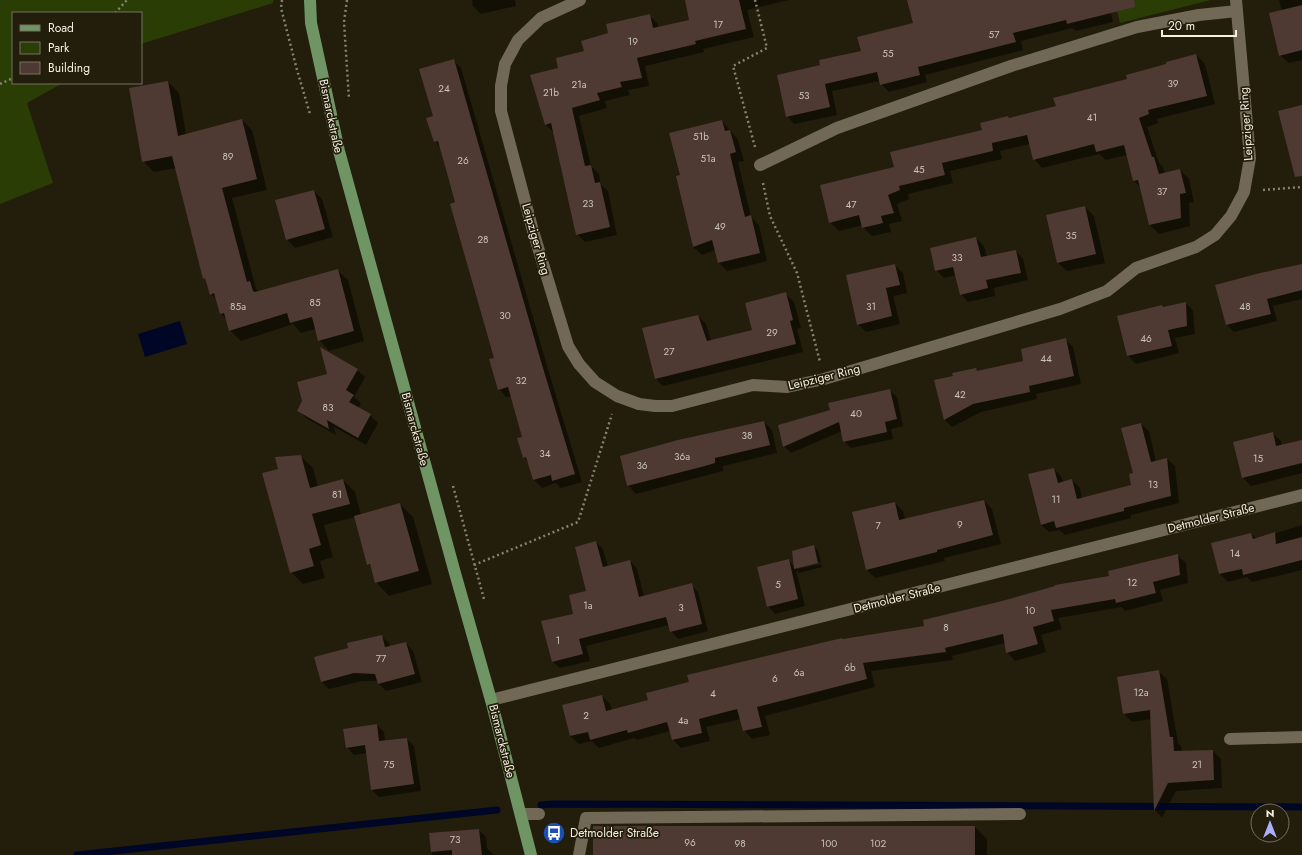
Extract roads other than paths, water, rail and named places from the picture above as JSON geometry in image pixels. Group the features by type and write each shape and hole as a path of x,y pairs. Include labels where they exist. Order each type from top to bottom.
{"main road":[{"name":"Bismarckstraße","path":"310,0 311,23 339,151 455,573 492,700 531,855"}],"street":[{"name":"Leipziger Ring","path":"580,0 540,18 518,40 505,64 501,86 501,111 533,231 568,346 578,364 595,382 617,396 639,404 655,406 672,406 753,385 787,387 824,379 1060,309 1107,291 1136,268 1196,247 1215,235 1231,216 1244,192 1250,158 1236,5 1198,15 1137,27 1011,66 837,128 760,165"},
{"name":"Detmolder Straße","path":"492,700 1302,495"},
{"path":"1230,739 1302,737"},
{"path":"521,814 540,814"},
{"path":"579,855 586,818 1020,814"}],"water":[{"path":"180,321 187,344 145,357 138,334"}],"waterway":[{"path":"541,805 1302,807"},
{"path":"77,855 497,810"}],"place":[{"name":"Detmolder Straße","path":"554,833"}]}
